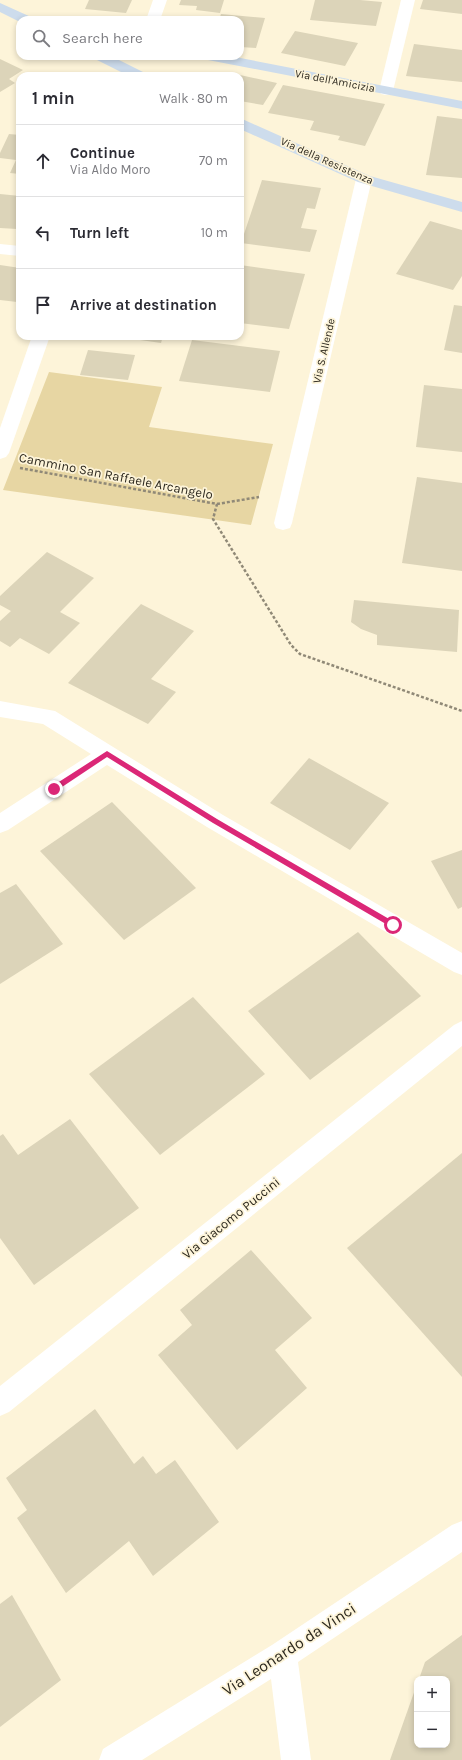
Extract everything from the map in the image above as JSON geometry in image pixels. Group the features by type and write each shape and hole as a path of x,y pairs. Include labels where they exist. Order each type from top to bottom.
{"street":[{"path":"154,16 160,0"},
{"path":"386,91 408,0"},
{"path":"0,7 18,16"},
{"path":"107,60 129,72"},
{"name":"Via dell'Amicizia","path":"228,60 462,105"},
{"name":"Via della Resistenza","path":"244,125 364,180 462,208"},
{"name":"Via S. Allende","path":"283,523 364,180"},
{"path":"0,249 16,251"},
{"path":"0,453 40,340"},
{"path":"0,709 48,717 215,821 462,965"},
{"path":"0,824 107,754"},
{"name":"Via Giacomo Puccini","path":"0,1403 462,1032"},
{"name":"Via Leonardo da Vinci","path":"114,1760 282,1655 462,1535"},
{"path":"282,1655 296,1760"}],"path":[{"name":"Cammino San Raffaele Arcangelo","path":"17,468 217,504 213,519 291,645 300,654 462,711"},
{"path":"217,504 259,498"}],"shaded area":[{"path":"49,372 162,387 149,427 273,444 251,525 3,490"}],"building":[{"path":"89,0 132,0 126,13 85,9"},
{"path":"181,0 224,0 220,13 196,10 197,6 179,5"},
{"path":"315,0 360,0 382,2 376,26 310,20"},
{"path":"423,0 462,0 462,14 420,9"},
{"path":"221,14 243,16 220,16"},
{"path":"244,16 265,18 256,48 244,47"},
{"path":"295,31 358,43 345,66 281,53"},
{"path":"414,44 462,50 462,82 406,76"},
{"path":"0,59 23,70 16,72 16,74 9,79 15,83 0,92"},
{"path":"244,76 277,83 263,105 244,102"},
{"path":"283,85 385,104 365,146 338,140 340,136 310,130 314,121 268,113"},
{"path":"437,116 462,119 462,178 426,175"},
{"path":"9,134 16,135 16,160 0,158 0,153"},
{"path":"16,160 16,174 10,173"},
{"path":"262,180 321,188 315,209 307,208 301,228 317,230 310,252 244,243 244,234"},
{"path":"0,194 16,196 16,229 0,228"},
{"path":"430,221 462,230 462,276 453,290 396,274"},
{"path":"0,265 16,267 16,302 0,300"},
{"path":"244,266 305,274 289,329 244,323"},
{"path":"454,305 462,306 462,353 444,350"},
{"path":"140,340 162,340 161,343"},
{"path":"192,340 280,351 270,392 179,381"},
{"path":"88,350 135,355 128,380 80,375"},
{"path":"424,385 462,389 462,452 416,447"},
{"path":"417,477 462,483 462,571 402,563"},
{"path":"47,552 94,578 60,612 80,623 49,654 20,638 10,647 0,641 0,621 11,611 0,605 0,596"},
{"path":"354,600 459,610 457,652 377,645 377,635 361,629 351,622"},
{"path":"141,604 194,631 151,679 176,692 148,724 68,683"},
{"path":"309,758 389,803 350,850 270,803"},
{"path":"112,802 196,888 124,940 40,851"},
{"path":"462,850 462,907 458,909 431,861"},
{"path":"16,884 63,944 0,984 0,893"},
{"path":"358,932 421,996 310,1080 248,1011"},
{"path":"193,997 265,1074 160,1155 89,1074"},
{"path":"70,1119 139,1208 34,1285 0,1238 0,1136 3,1134 18,1155"},
{"path":"462,1153 462,1377 347,1248"},
{"path":"251,1250 312,1318 275,1350 307,1388 237,1450 158,1355 192,1325 180,1310"},
{"path":"95,1409 134,1464 143,1456 156,1474 175,1460 219,1522 153,1576 129,1541 66,1593 17,1518 27,1510 6,1478"},
{"path":"12,1595 61,1680 0,1727 0,1604"},
{"path":"462,1635 462,1760 390,1760 414,1692 414,1748 450,1748 450,1676 420,1676 425,1662"}],"route":[{"path":"54,789 107,754 215,821 393,925"}]}
